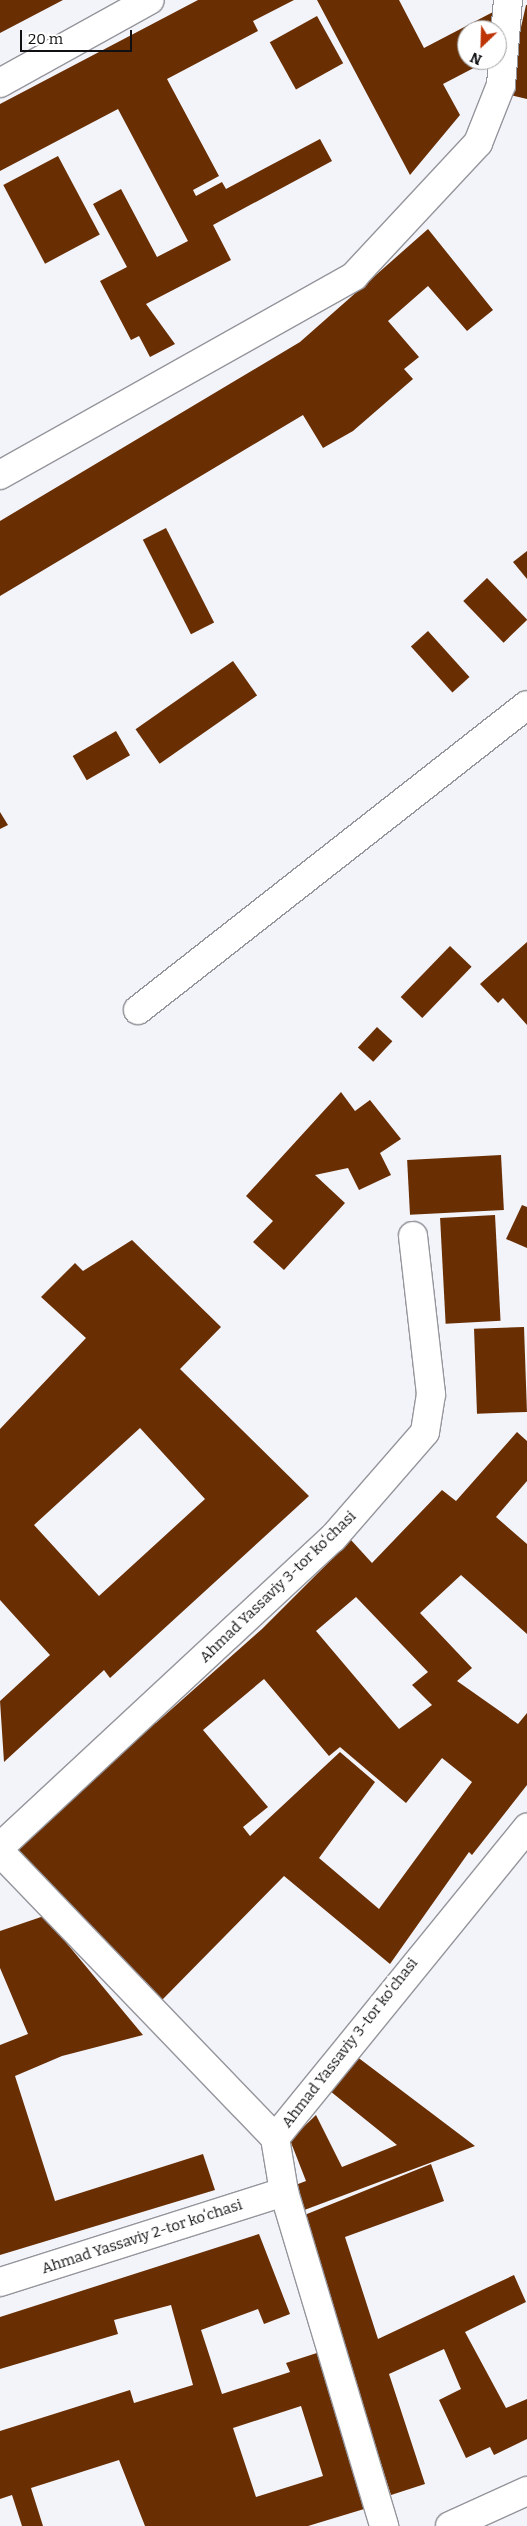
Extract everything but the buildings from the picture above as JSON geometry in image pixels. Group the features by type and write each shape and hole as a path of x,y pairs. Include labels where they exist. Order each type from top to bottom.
{"street":[{"path":"0,83 150,0"},
{"path":"0,475 354,276 478,143 501,85 508,0"},
{"path":"138,1010 527,705"},
{"name":"Ahmad Yassaviy 3-tor koʻchasi","path":"0,1848 333,1538 425,1432 432,1394 413,1236"},
{"name":"Ahmad Yassaviy 3-tor koʻchasi","path":"0,1852 275,2138 527,1828"},
{"path":"275,2138 284,2192 384,2526"},
{"name":"Ahmad Yassaviy 2-tor koʻchasi","path":"0,2282 284,2192"},
{"path":"450,2526 527,2491"}]}
